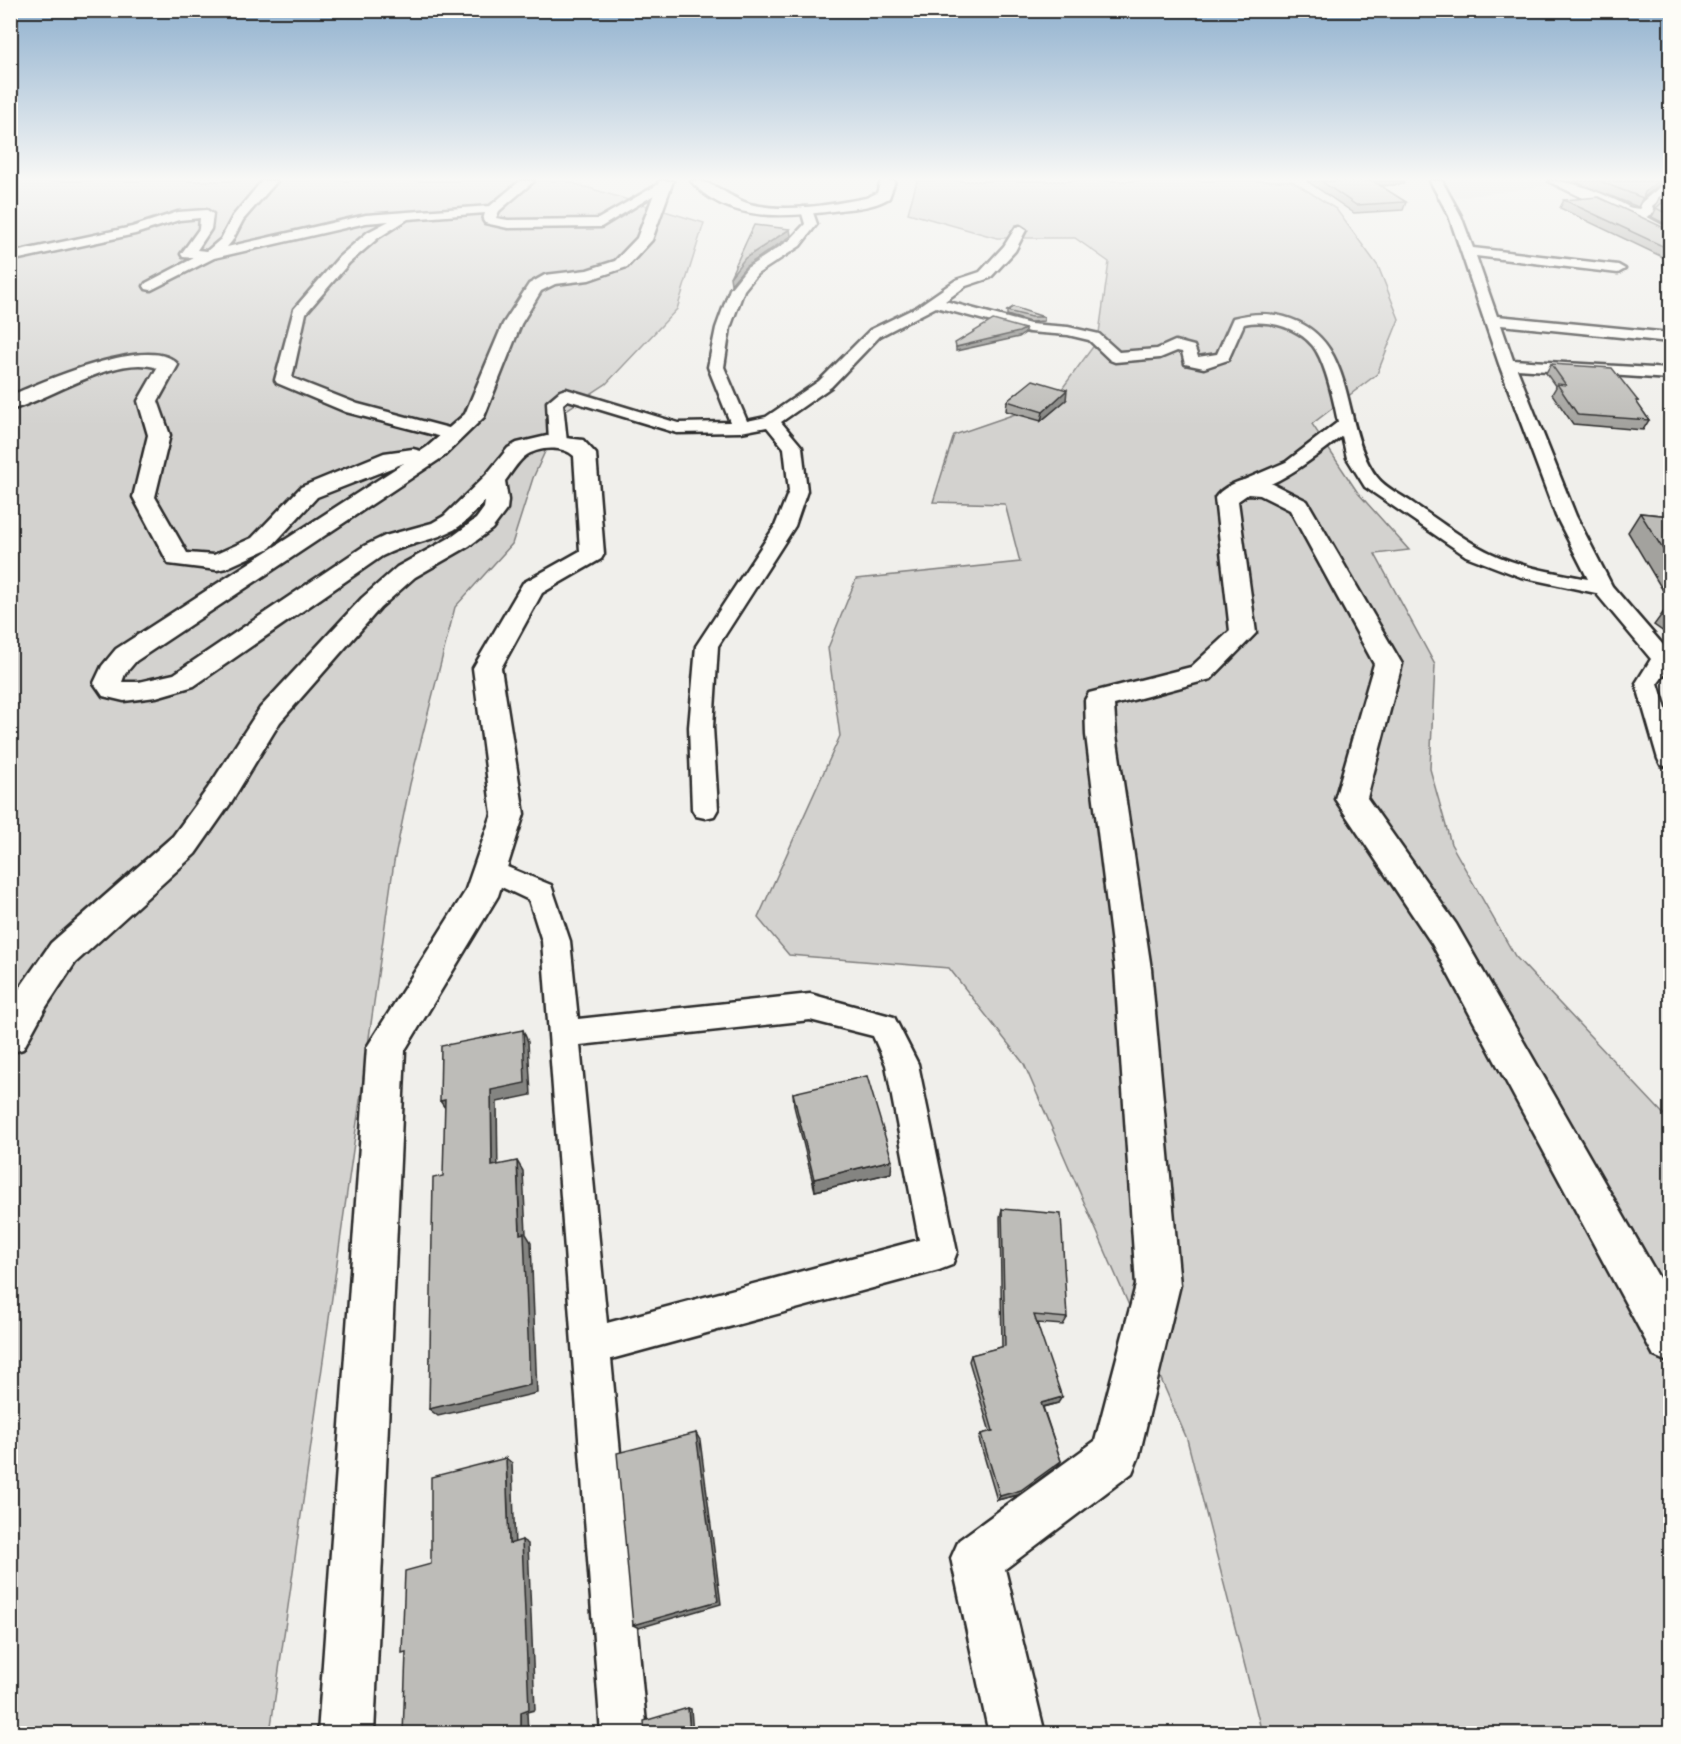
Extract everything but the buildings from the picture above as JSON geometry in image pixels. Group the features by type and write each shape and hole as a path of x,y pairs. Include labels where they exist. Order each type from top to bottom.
{"main road":[{"path":"346,1734 386,1047 481,896 490,870 508,814 487,668 532,588 592,554 585,454 575,445 558,442 536,444 516,453 494,480 447,524 393,541 373,551 190,676 168,686 138,692 114,689 109,684 108,678 114,667 126,655 445,443 474,417 512,324 535,288 551,279 589,275 623,262"},
{"path":"10,404 56,382 94,370 151,360 162,361 168,365 148,401 159,435 144,497 178,559 218,563 261,543 309,492 392,458 445,443"},
{"path":"10,1037 38,989 63,953 184,845 219,796 270,715 371,603 406,572 470,535 484,524 495,509 497,500 494,480"},
{"path":"1017,1734 977,1558 1115,1456 1158,1286 1133,969 1101,735 1099,700 1201,673 1243,633 1226,498 1244,487 1265,489 1299,506 1388,664 1351,799 1444,934 1671,1340"}],"street":[{"path":"151,286 196,262"},
{"path":"342,262 299,312 283,380 445,443"},
{"path":"741,427 716,367 723,328 737,289 752,272 766,262"},
{"path":"558,442 555,402 566,394 677,428 741,427 771,422 825,384 875,333 933,302 962,283 985,276 997,262"},
{"path":"1472,262 1507,364 1566,516 1603,588 1667,660 1647,683 1671,759"},
{"path":"1563,262 1618,269"},
{"path":"933,302 1029,328 1068,331 1094,337 1115,357 1160,353 1175,346 1189,349 1191,361 1204,363 1223,357 1238,321 1251,317 1294,324 1320,345 1346,411 1356,458 1371,483 1473,552 1528,573 1603,588"},
{"path":"1493,320 1671,337"},
{"path":"1507,364 1671,374"},
{"path":"705,809 701,727 707,646 785,526 798,491 793,447 771,422"},
{"path":"1244,487 1292,466 1347,424"},
{"path":"490,870 541,893 556,941 624,1734"},
{"path":"564,1034 810,1007 883,1026 902,1064 939,1252 590,1346"}],"shaded area":[{"path":"11,262 692,262 677,309 606,384 563,412 533,478 512,544 455,607 410,784 394,862 270,1733 11,1734"},
{"path":"1109,262 1375,262 1378,266 1399,319 1377,374 1312,424 1358,493 1409,550 1375,554 1435,665 1430,769 1451,844 1515,956 1670,1121 1670,1733 1262,1733 1187,1439 1024,1064 949,968 789,955 758,918 840,736 828,648 856,579 1020,562 1005,504 933,502 954,435 1053,401 1098,340"}]}
